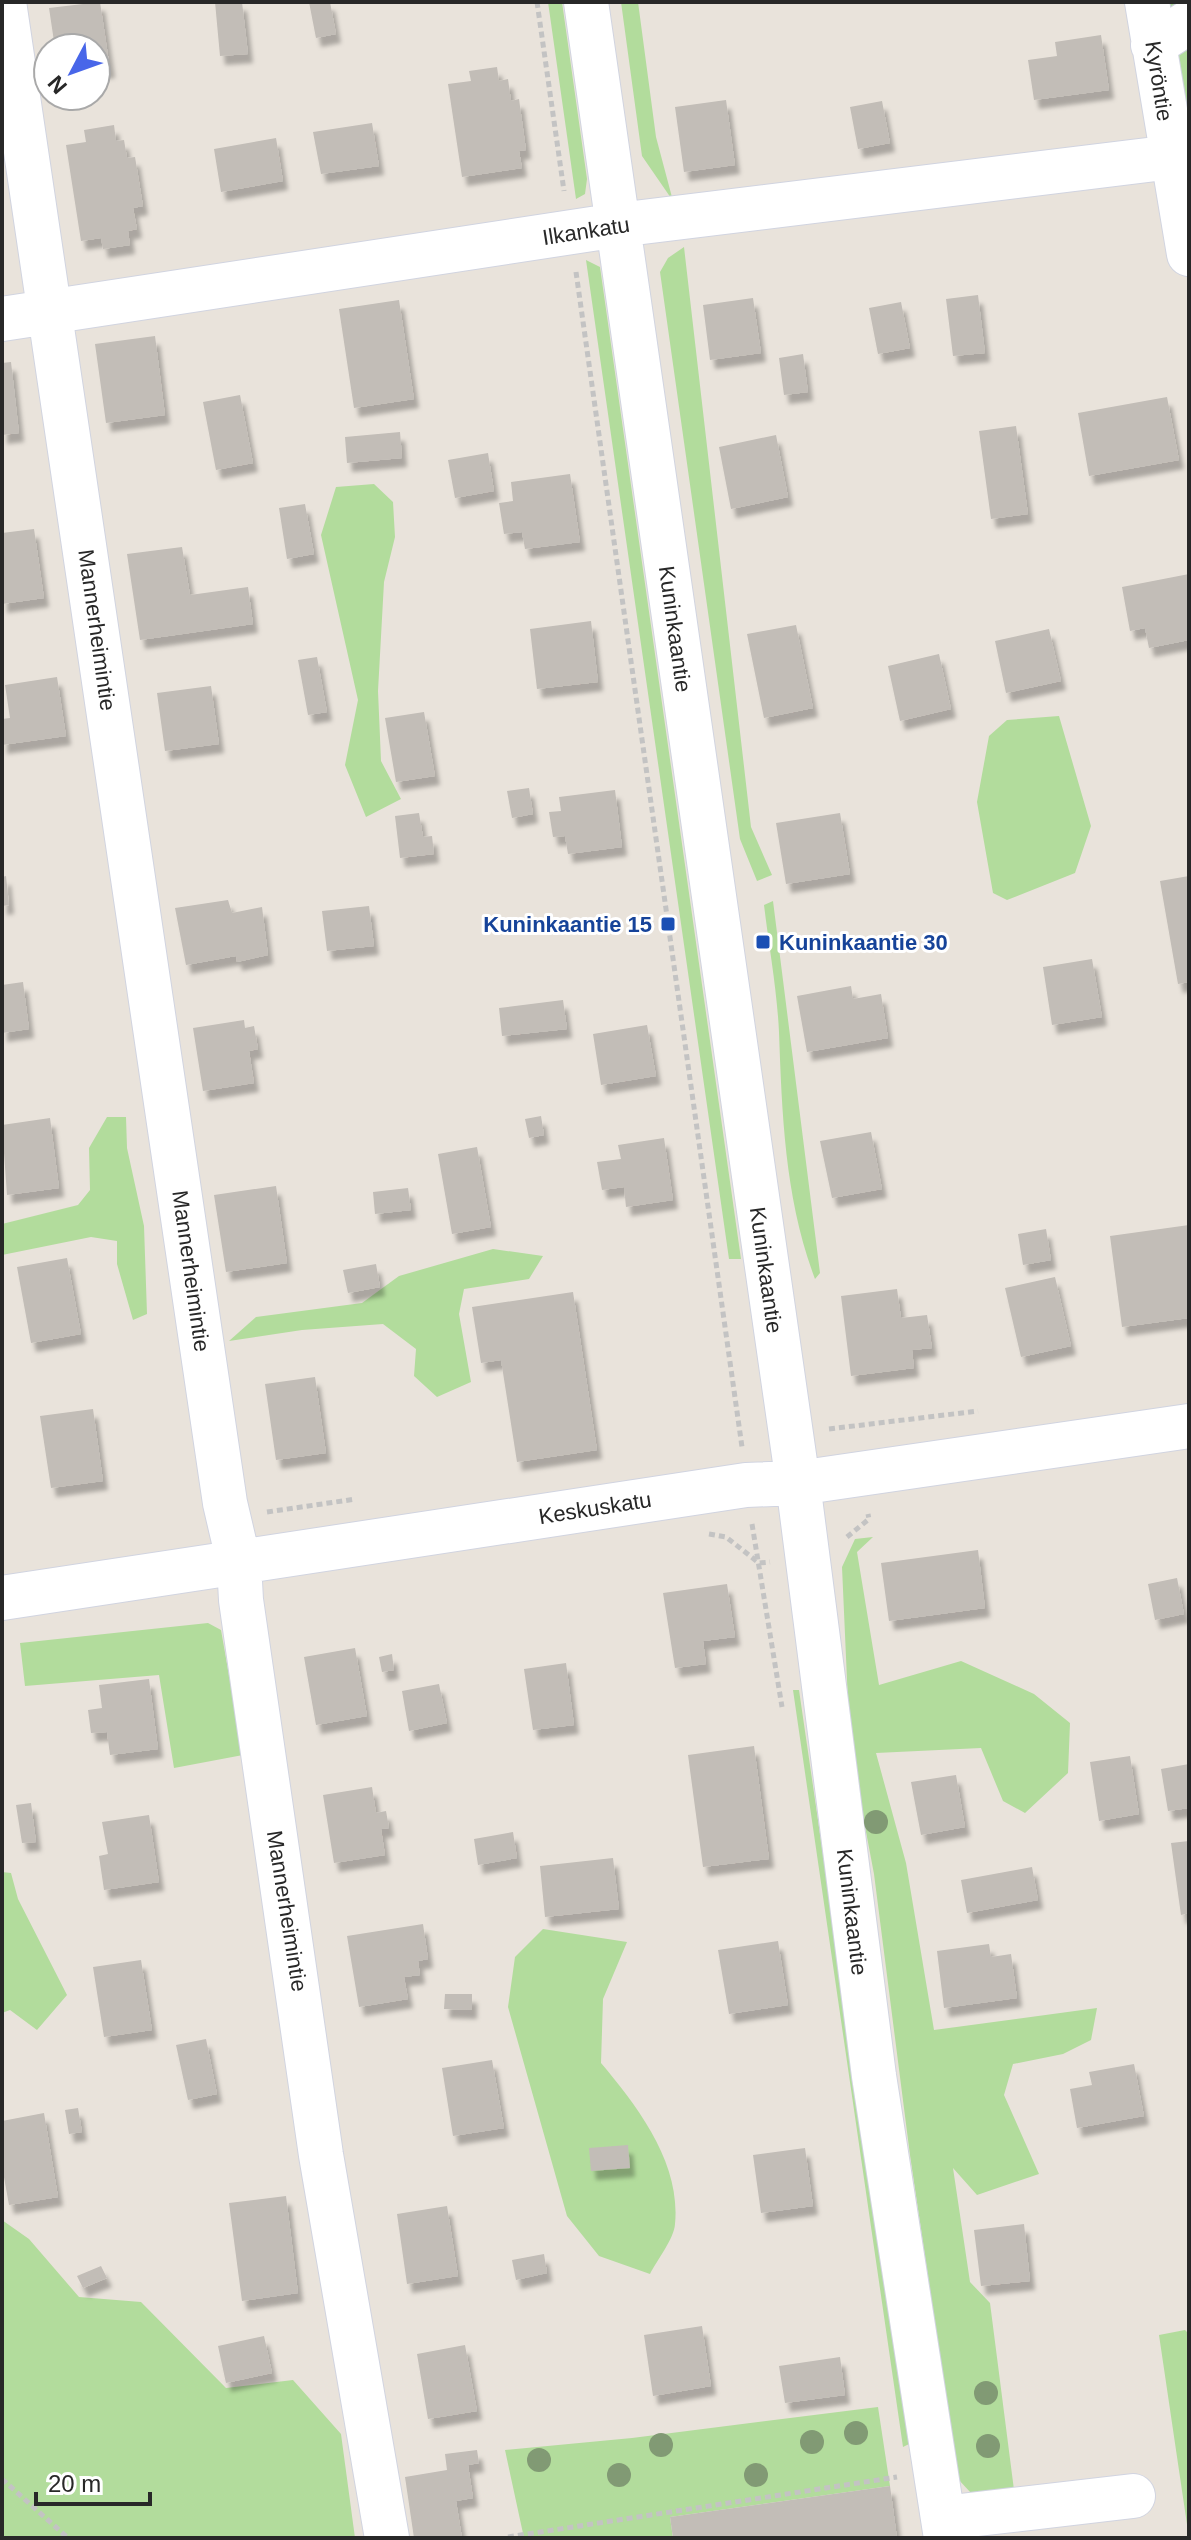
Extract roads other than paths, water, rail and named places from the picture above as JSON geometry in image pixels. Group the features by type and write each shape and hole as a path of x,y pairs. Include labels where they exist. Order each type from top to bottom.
{"street":[{"name":"Mannerheimintie","path":"4,2 225,1503 239,1563 241,1600 321,2155 387,2538"},
{"name":"Kuninkaantie","path":"586,2 798,1483 874,2076 945,2528"},
{"name":"Kyröntie","path":"1147,2 1171,33 1172,157 1189,254"},
{"name":"Ilkankatu","path":"2,319 618,225 1172,157"},
{"name":"Keskuskatu","path":"2,1598 746,1485 798,1483 1189,1426"},
{"path":"945,2528 1133,2496"}],"place":[{"name":"Kuninkaantie 15","path":"668,924"},
{"name":"Kuninkaantie 30","path":"763,942"}]}
